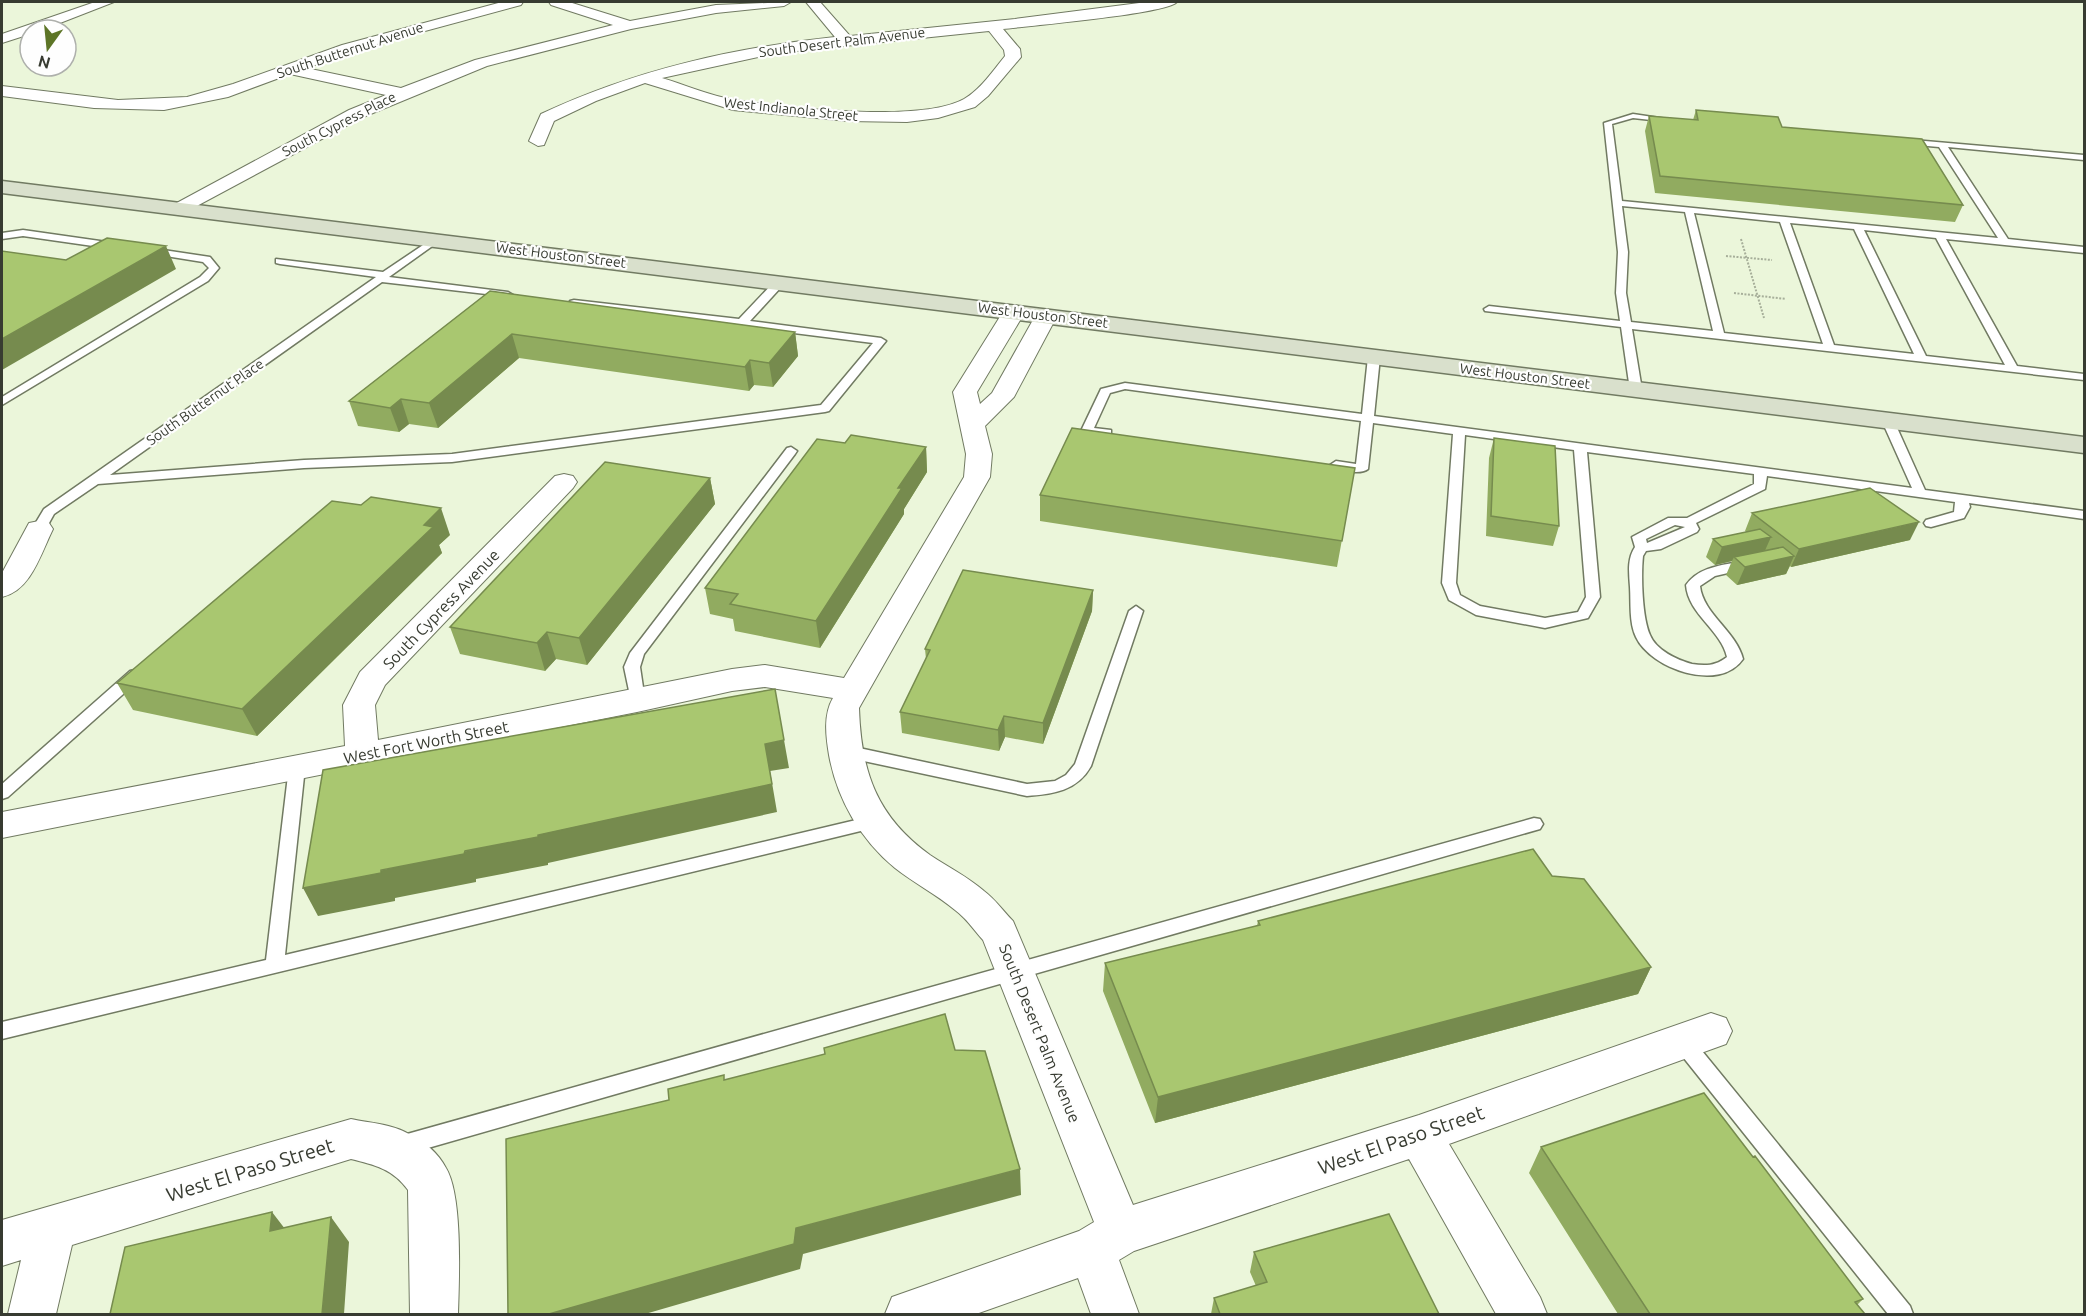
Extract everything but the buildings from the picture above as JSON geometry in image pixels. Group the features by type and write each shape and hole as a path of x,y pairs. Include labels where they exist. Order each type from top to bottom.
{"main road":[{"name":"West Houston Street","path":"2,187 2085,445"}],"street":[{"path":"2,39 107,2"},
{"name":"South Butternut Avenue","path":"2,91 144,105 185,102 225,92 406,30 516,2"},
{"path":"556,2 630,25"},
{"path":"813,2 846,40"},
{"name":"South Desert Palm Avenue","path":"538,141 547,118 588,98 647,78 722,58 816,43 993,26 1170,2"},
{"name":"South Cypress Place","path":"180,209 377,104 481,63 630,25 716,9 786,6"},
{"path":"594,15 598,21 613,29"},
{"name":"West Indianola Street","path":"647,78 733,105 879,118 938,113 969,103 982,93 1013,57 1012,49 993,26"},
{"path":"804,28 816,43"},
{"name":"South Cypress Place","path":"204,212 418,96 506,58"},
{"path":"288,69 418,96"},
{"path":"259,80 290,87"},
{"path":"363,86 336,97 377,104"},
{"name":"South Desert Palm Avenue","path":"1014,312 965,392 979,454 977,477 843,708 843,750 856,791 873,822 899,851 969,900 999,932 1107,1241"},
{"path":"972,424 1002,397 1046,315"},
{"path":"972,380 1008,385"},
{"name":"South Cypress Avenue","path":"362,754 359,705 372,680 564,482"},
{"name":"South Butternut Place","path":"2,588 14,578 39,529"},
{"name":"West Fort Worth Street","path":"2,825 637,701 732,680 765,676 852,690"},
{"name":"West El Paso Street","path":"909,1314 1107,1241 1419,1135 1696,1036"},
{"path":"1419,1135 1522,1314"},
{"name":"West El Paso Street","path":"2,1243 52,1230 351,1139 393,1148 416,1164 430,1182 433,1203 434,1314"},
{"path":"32,1314 52,1230"},
{"path":"1107,1241 1115,1314"}],"lane":[{"path":"1636,390 1621,292 1623,252 1608,123 1633,117 1680,121"},
{"path":"1894,140 2085,157"},
{"path":"1942,144 2005,242"},
{"path":"1618,203 2085,250"},
{"path":"1689,210 1719,335"},
{"path":"1784,220 1830,348"},
{"path":"1858,227 1922,359"},
{"path":"2,236 23,233 126,248"},
{"path":"1939,235 2013,369"},
{"name":"South Butternut Place","path":"39,529 49,512 435,240"},
{"path":"2,402 204,279 214,268 206,259 138,249"},
{"path":"280,261 520,296"},
{"path":"742,323 780,283"},
{"path":"95,480 304,464 452,458 825,408 881,341 567,302"},
{"path":"1489,309 2085,377"},
{"path":"1328,464 1362,469 1374,357"},
{"path":"1121,435 1087,431 1102,394 1118,386 2085,515"},
{"path":"1888,421 1920,492"},
{"path":"1459,431 1449,583 1454,597 1476,610 1545,623 1583,615 1593,597 1580,448"},
{"path":"637,701 632,667 637,653 791,451"},
{"path":"1759,562 1712,573 1693,583 1691,588 1695,599 1730,639 1736,659 1727,666 1696,669 1662,656 1642,637 1636,559 1642,547 1656,546 1692,529 1689,522 1760,486 1761,472"},
{"path":"1931,523 1959,514 1963,507 1961,497"},
{"path":"843,750 1027,790 1055,787 1074,779 1083,766 1136,611"},
{"path":"2,794 145,666"},
{"path":"274,965 297,767"},
{"path":"2,1031 873,822"},
{"path":"393,1148 1534,824"},
{"path":"1696,1036 1902,1314"}],"path":[{"path":"1734,215 1771,341"},
{"path":"1699,253 1800,263"},
{"path":"1708,290 1814,302"}]}
